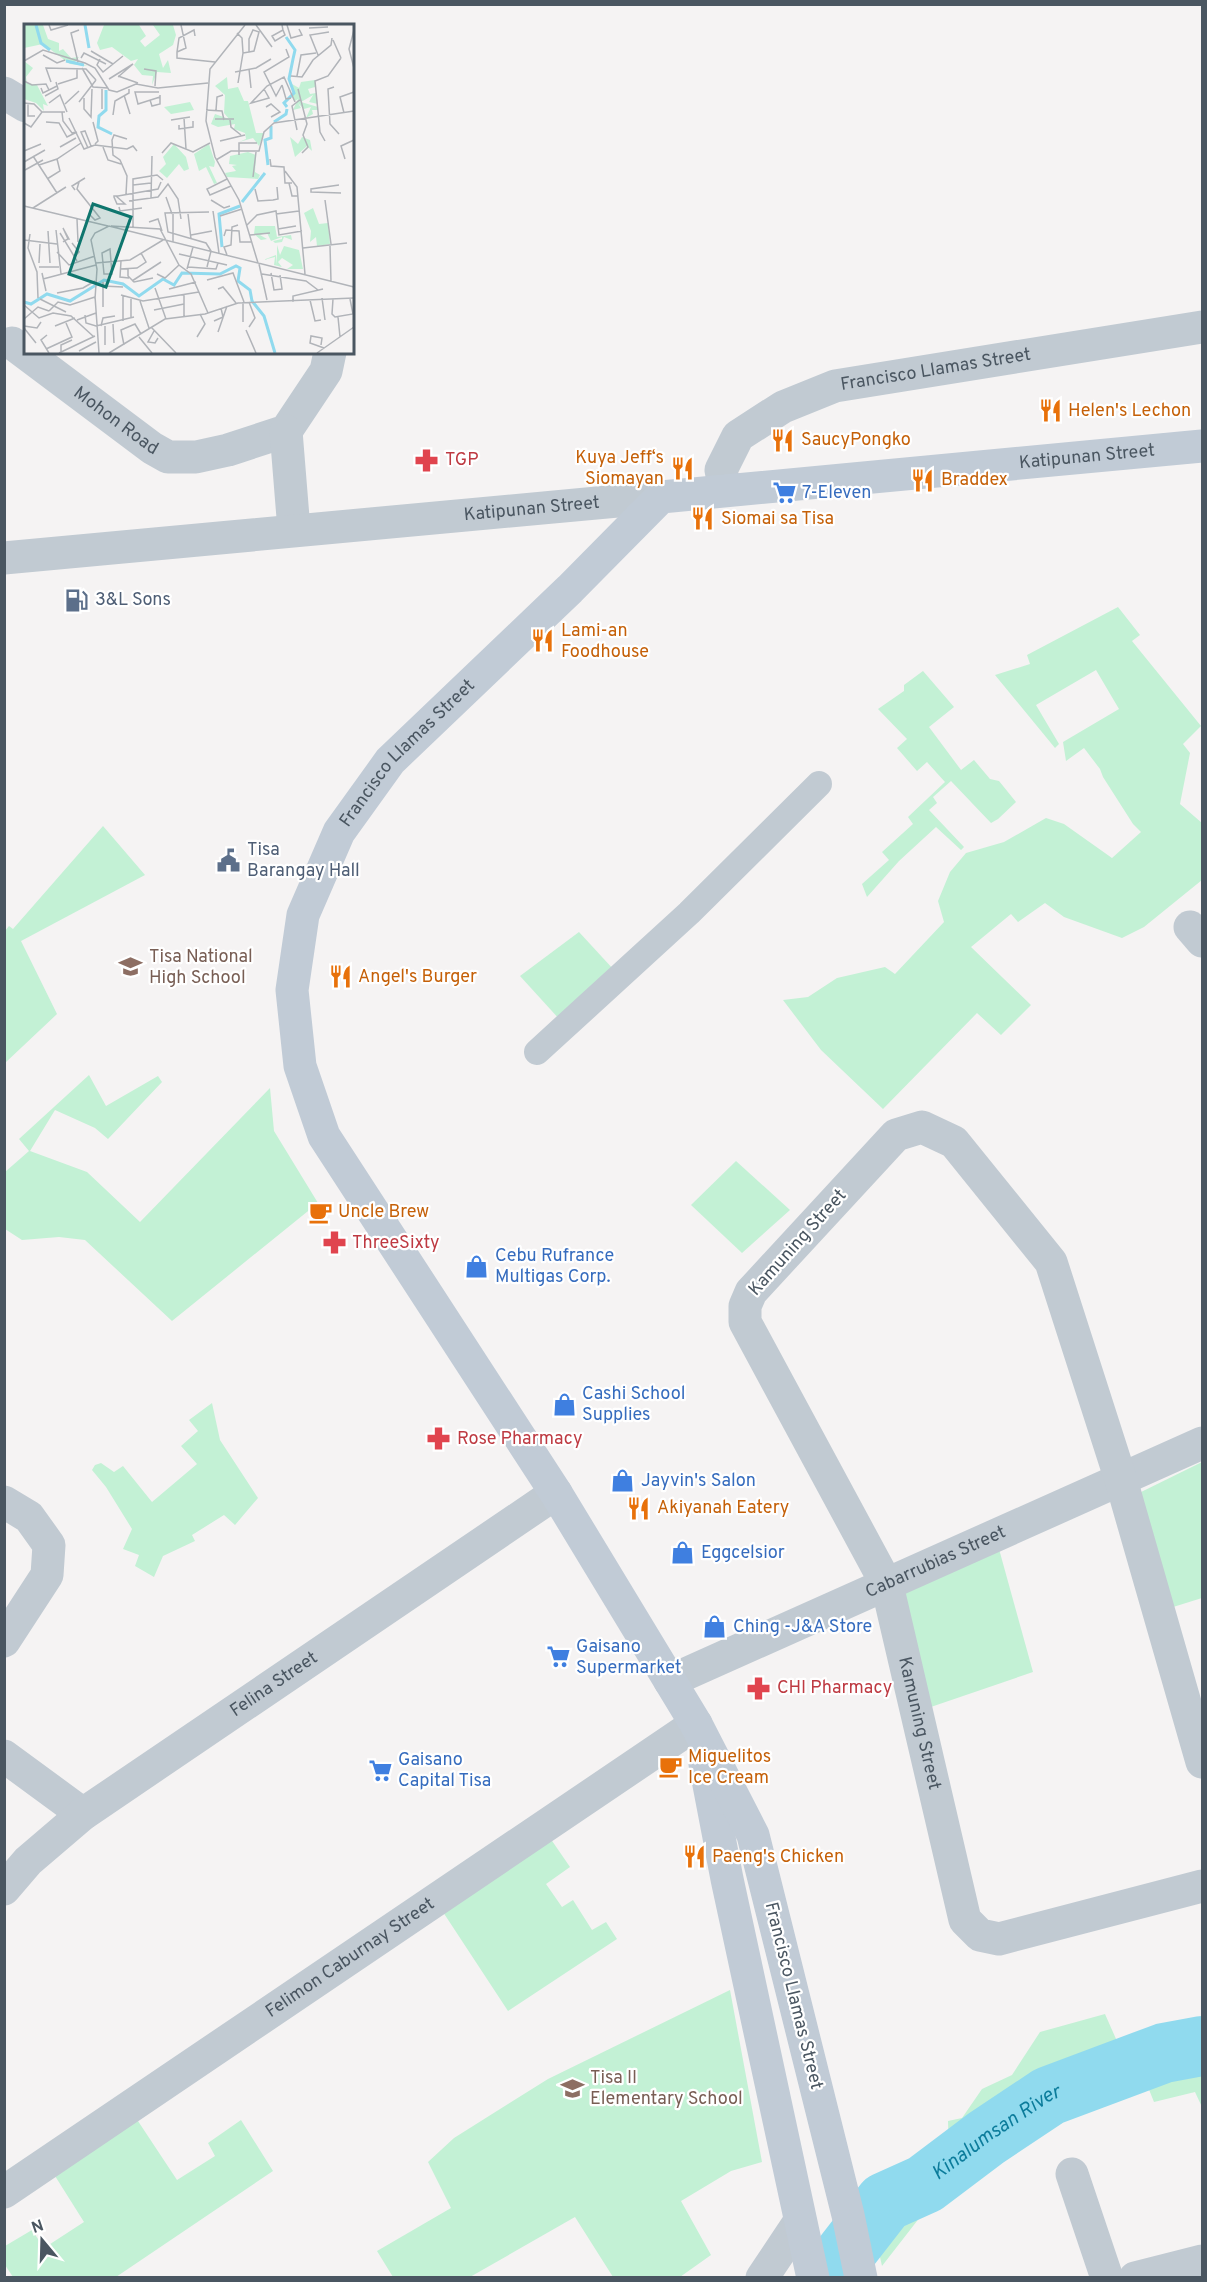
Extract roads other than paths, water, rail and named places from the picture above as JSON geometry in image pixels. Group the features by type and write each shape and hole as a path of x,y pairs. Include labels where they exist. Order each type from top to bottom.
{"main road":[{"name":"Katipunan Street","path":"661,497 1203,446"},
{"name":"Francisco Llamas Street","path":"661,497 570,589 390,761 339,832 303,915 292,990 300,1066 324,1136 556,1493 696,1724 753,1834 848,2215 861,2277"},
{"name":"Francisco Llamas Street","path":"696,1724 813,2277"}],"street":[{"path":"4,93 24,105"},
{"name":"Francisco Llamas Street","path":"725,490 722,470 738,436 783,407 835,386 1203,327"},
{"name":"Mohon Road","path":"12,343 24,352"},
{"name":"Mohon Road","path":"27,354 152,448 168,457 196,457 286,431"},
{"path":"294,530 286,431 326,371 330,354"},
{"name":"Katipunan Street","path":"4,558 661,497"},
{"path":"537,1052 688,913 819,784"},
{"name":"Kamuning Street","path":"1203,1762 1121,1480 1051,1262 954,1142 922,1127 896,1134 751,1292 745,1306 745,1322 887,1585 965,1920 980,1935 999,1939 1203,1886"},
{"name":"Cabarrubias Street","path":"670,1681 1203,1443"},
{"name":"Felina Street","path":"4,1889 28,1861 83,1814 556,1493"},
{"path":"4,1502 29,1517 49,1545 47,1575 4,1641"},
{"name":"Felimon Caburnay Street","path":"4,2192 696,1724"},
{"path":"4,1756 83,1814"},
{"path":"1072,2174 1107,2277"},
{"path":"762,2277 802,2229"},
{"path":"1136,2277 1203,2261"}],"waterway":[{"name":"Kinalumsan River","path":"826,2278 885,2202 925,2184 986,2138 1049,2096 1164,2053 1202,2046"}],"place":[{"name":"Helen's Lechon","path":"1050,411"},
{"name":"SaucyPongko","path":"783,440"},
{"name":"TGP","path":"427,460"},
{"name":"Kuya Jeff‘s Siomayan","path":"682,468"},
{"name":"Braddex","path":"923,480"},
{"name":"7-Eleven","path":"784,493"},
{"name":"Siomai sa Tisa","path":"703,519"},
{"name":"3&L Sons","path":"77,600"},
{"name":"Lami-an Foodhouse","path":"543,641"},
{"name":"Tisa Barangay Hall","path":"229,860"},
{"name":"Tisa National High School","path":"131,967"},
{"name":"Angel's Burger","path":"340,977"},
{"name":"Uncle Brew","path":"320,1212"},
{"name":"ThreeSixty","path":"334,1243"},
{"name":"Cebu Rufrance Multigas Corp.","path":"477,1266"},
{"name":"Cashi School Supplies","path":"564,1404"},
{"name":"Rose Pharmacy","path":"439,1439"},
{"name":"Jayvin's Salon","path":"623,1481"},
{"name":"Akiyanah Eatery","path":"639,1508"},
{"name":"Eggcelsior","path":"683,1553"},
{"name":"Ching -J&A Store","path":"715,1627"},
{"name":"Gaisano Supermarket","path":"558,1657"},
{"name":"CHI Pharmacy","path":"759,1688"},
{"name":"Miguelitos Ice Cream","path":"670,1767"},
{"name":"Gaisano Capital Tisa","path":"380,1770"},
{"name":"Paeng's Chicken","path":"694,1857"},
{"name":"Tisa II Elementary School","path":"572,2088"}]}
